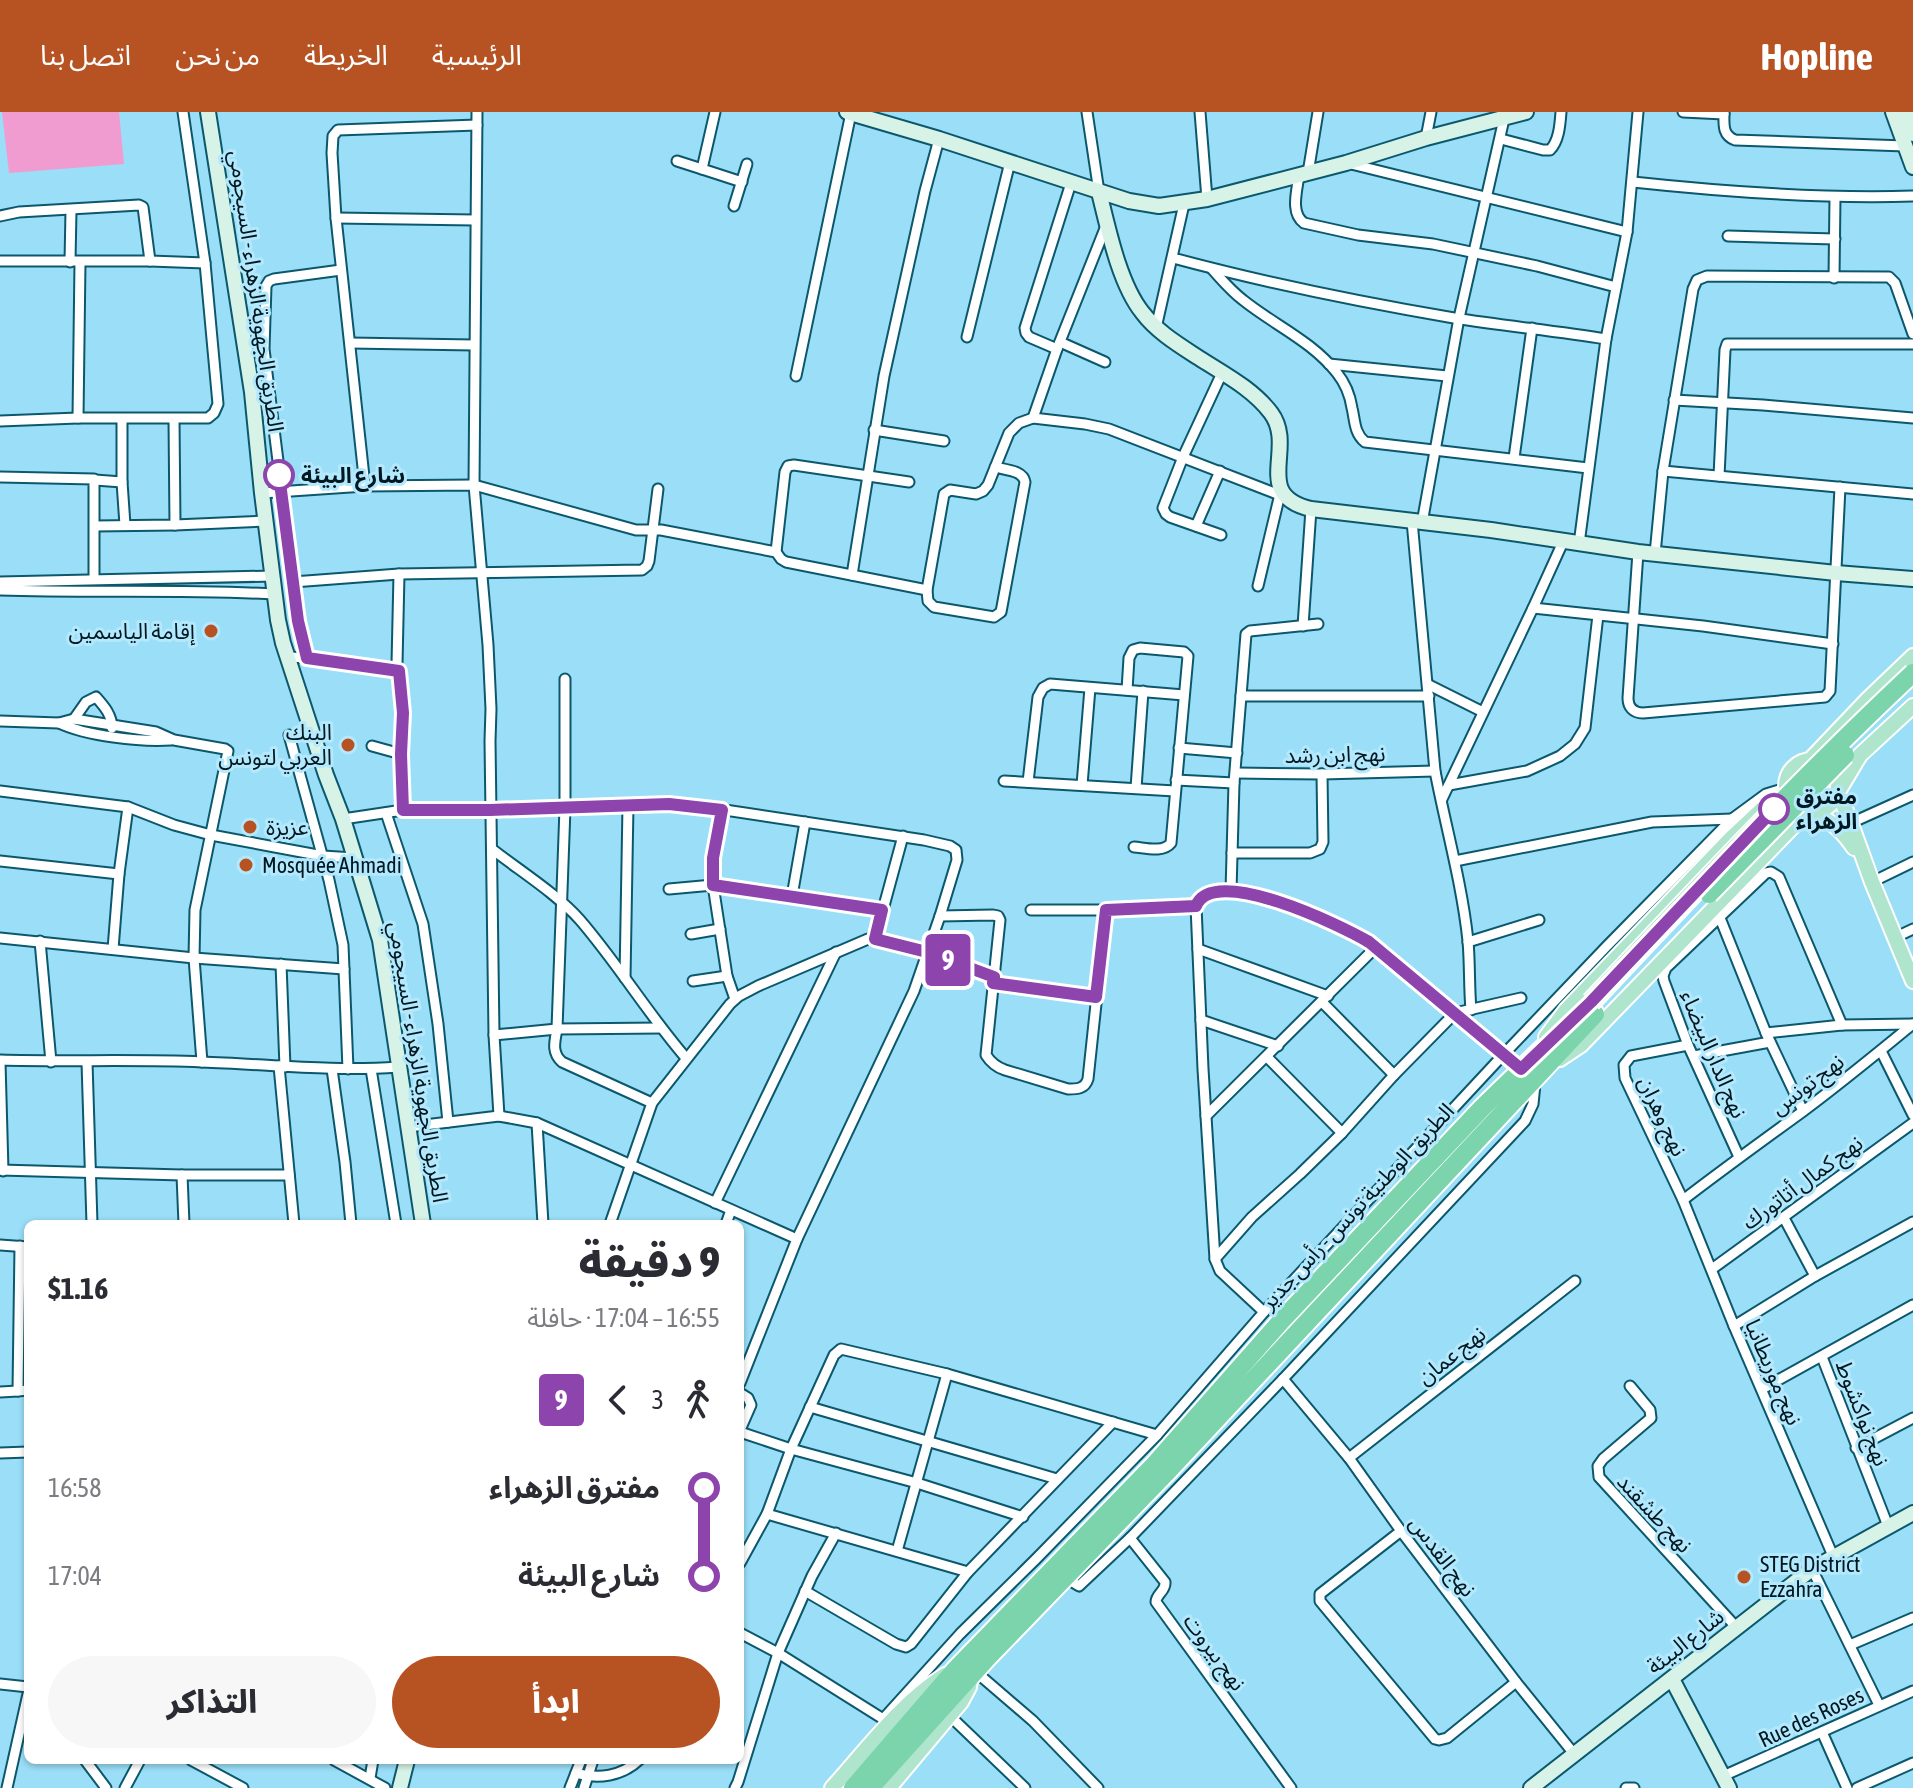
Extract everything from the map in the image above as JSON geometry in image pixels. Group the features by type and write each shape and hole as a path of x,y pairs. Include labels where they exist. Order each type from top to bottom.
{"highway":[{"name":"الطريق الوطنية تونس - رأس جدير","path":"1595,1006 1735,849 1913,673"},
{"name":"الطريق الوطنية تونس - رأس جدير","path":"853,1788 889,1756 967,1673 1282,1320 1913,688"},
{"name":"الطريق الوطنية تونس - رأس جدير","path":"967,1673 1167,1472 1531,1071"},
{"name":"الطريق الوطنية تونس - رأس جدير","path":"870,1788 889,1756"}],"main road":[{"name":"الطريق الجهوية الزهراء - السيجومي","path":"208,112 252,392 262,493 283,643 380,940 422,1220"},
{"path":"849,113 1099,192 1152,206 1167,206 1304,174 1526,112"},
{"path":"1893,112 1909,140"},
{"path":"1906,112 1913,167"},
{"path":"1099,192 1121,268 1140,311 1156,328 1263,403 1277,423 1280,437 1279,487 1282,495 1296,504 1311,509 1491,530 1638,552 1913,579"},
{"path":"1810,760 1913,656"},
{"path":"1531,1071 1581,1045 1811,812 1829,807 1860,755 1913,706"},
{"path":"1865,865 1833,823 1795,806 1787,791 1789,775 1803,762 1819,761 1835,772 1838,792 1865,865 1913,981"},
{"path":"1531,1071 1566,1010 1731,838 1770,802 1787,791"},
{"name":"شارع البيئة","path":"1531,1788 1812,1569 1913,1513"},
{"path":"832,1788 887,1721 928,1686 967,1673 969,1687 961,1702 889,1788"},
{"path":"1672,1679 1726,1782"},
{"path":"401,1788 406,1764"}],"street":[{"path":"0,421 208,418 214,413 218,404 205,263 183,112"},
{"path":"477,112 474,485 491,709 494,1035 499,1116"},
{"path":"702,169 715,112"},
{"path":"1087,112 1099,192"},
{"path":"1200,112 1207,199"},
{"path":"1318,112 1296,213 1304,223 1358,235 1475,252 1616,287"},
{"path":"1426,138 1431,112"},
{"path":"1501,139 1550,150 1554,145 1561,112"},
{"path":"1579,544 1606,339 1627,232 1638,112"},
{"path":"1683,112 1724,113 1725,133 1735,140 1909,140"},
{"path":"796,376 849,113"},
{"path":"1471,1010 1468,942 1455,861 1435,771 1417,522 1435,450 1459,318 1504,119"},
{"path":"365,486 336,218 333,136 338,130 477,125"},
{"path":"852,575 884,376 939,139"},
{"path":"677,161 742,182"},
{"path":"967,337 1010,162"},
{"path":"1346,163 1627,232"},
{"path":"734,206 747,164"},
{"path":"1633,182 1713,191 1835,197 1913,196"},
{"path":"1071,183 1025,328 1031,338 1105,362"},
{"path":"1834,278 1835,197"},
{"path":"1156,328 1184,204"},
{"path":"0,216 19,212 139,205 143,207 150,261"},
{"path":"71,210 78,418"},
{"path":"336,218 475,220"},
{"path":"1033,418 1107,223"},
{"path":"1728,236 1835,239"},
{"path":"1173,258 1350,300 1606,339"},
{"path":"0,261 205,263"},
{"path":"1212,269 1244,301 1315,350 1329,364 1347,390 1355,424 1365,442 1588,468"},
{"path":"307,658 298,621 264,349 266,286 274,279 341,270"},
{"path":"1655,554 1674,400 1693,289 1700,278 1892,278 1913,334"},
{"path":"1514,458 1532,328"},
{"path":"350,343 474,345"},
{"path":"1719,476 1725,350 1728,343 1913,344"},
{"path":"1329,364 1447,376"},
{"path":"1221,535 1170,517 1163,508 1222,373"},
{"path":"1674,400 1913,418"},
{"path":"995,467 1020,474 1025,482 1001,612 994,617 936,608 929,604 927,590 944,494 950,490 980,493 988,485 995,467 1009,433 1019,423 1033,418 1102,427 1282,495 1258,586"},
{"path":"122,419 125,525"},
{"path":"174,419 175,525"},
{"path":"874,430 944,441"},
{"path":"909,482 788,466 776,552 786,562 927,590"},
{"path":"1196,526 1220,471"},
{"path":"1663,471 1913,494"},
{"path":"0,477 92,478 122,482"},
{"path":"94,579 95,480"},
{"path":"262,493 365,486 474,485 627,528 776,552"},
{"path":"1638,552 1628,703 1631,709 1638,713 1825,697 1830,691 1840,487"},
{"path":"293,582 399,574 642,570 649,561 658,489"},
{"path":"1303,626 1311,509"},
{"path":"95,526 266,521"},
{"path":"1441,801 1563,542"},
{"path":"399,574 397,664 403,713 403,810"},
{"path":"0,582 273,576"},
{"path":"0,590 275,594"},
{"path":"1533,608 1833,644"},
{"path":"1449,785 1527,771 1560,756 1575,744 1585,728 1598,615"},
{"path":"1231,891 1245,637 1248,632 1318,624"},
{"path":"1127,690 1129,658 1133,650 1184,652 1189,658 1170,845 1159,849 1134,847"},
{"path":"289,657 399,671"},
{"path":"565,679 565,808 554,1048 562,1062 652,1103"},
{"path":"1028,782 1038,697 1043,688 1050,684 1184,695"},
{"path":"1429,685 1483,712"},
{"path":"1082,785 1090,688"},
{"path":"1136,788 1143,691"},
{"path":"1241,696 1429,696"},
{"path":"74,719 86,702 96,697 112,720 112,736"},
{"path":"0,721 59,723 74,719 156,732 174,740"},
{"path":"59,723 72,730 155,741 174,740 228,751 195,910 194,958 202,1062"},
{"path":"289,735 339,925 348,1069"},
{"path":"372,746 401,754"},
{"path":"1179,748 1237,753"},
{"name":"نهج ابن رشد","path":"1176,780 1435,771"},
{"path":"1232,853 1317,851 1323,842 1322,774"},
{"path":"1004,781 1175,791"},
{"path":"0,791 128,807 211,835 323,856 354,858"},
{"path":"744,1635 887,1721 960,1634 1157,1435 1264,1312 1504,1054 1732,819 1766,794 1787,791"},
{"path":"1851,823 1913,795"},
{"path":"343,819 403,810 685,804 903,836 950,846 957,852 940,916 914,991 797,1239 744,1373"},
{"path":"625,978 628,805"},
{"path":"113,949 128,807"},
{"path":"722,810 713,858 713,885 727,976 735,999"},
{"path":"386,813 423,924 448,1122"},
{"path":"1455,861 1652,822 1732,819"},
{"path":"792,896 805,822"},
{"path":"875,939 903,836"},
{"path":"492,849 578,918 686,1058"},
{"path":"0,861 119,874"},
{"path":"1872,882 1913,862"},
{"name":"نهج الدار البيضاء","path":"1739,1157 1688,1045 1664,981 1664,972 1669,964 1766,873 1775,873 1842,1025"},
{"path":"669,889 713,885 882,910"},
{"path":"1064,1577 1079,1586 1130,1538 1525,1121 1533,1104 1531,1071 1504,1054 1355,934 1254,895 1219,892 1204,896 1196,906 1215,1259 1220,1271 1264,1312"},
{"path":"1031,910 1196,906"},
{"path":"940,916 998,916 986,1055 996,1067 1068,1089 1081,1088 1088,1079 1106,910"},
{"path":"1720,918 1768,1038 1803,1111"},
{"path":"1468,942 1539,920"},
{"path":"691,934 720,929"},
{"path":"1894,938 1913,929"},
{"path":"0,938 194,958 344,969"},
{"path":"611,1220 652,1103 735,999 770,980 860,941 875,939 927,952 994,980 1096,997"},
{"path":"40,941 51,1062"},
{"path":"1206,1116 1375,948"},
{"path":"1198,949 1325,999 1394,1075"},
{"path":"715,1203 836,952"},
{"path":"281,964 282,1066 294,1220"},
{"path":"693,981 727,976"},
{"path":"1215,1259 1252,1217 1342,1133 1455,1013 1521,998"},
{"path":"1201,1020 1278,1046"},
{"path":"1694,1056 1768,1038 1842,1025 1913,1024"},
{"name":"نهج تونس","path":"1683,1200 1913,1024"},
{"path":"494,1035 557,1029 661,1028"},
{"name":"نهج وهران","path":"1683,1200 1623,1069 1631,1056 1688,1045"},
{"path":"1881,1051 1913,1115"},
{"path":"1267,1057 1342,1133"},
{"path":"289,1175 2,1170 0,1061 202,1062 332,1069 398,1067"},
{"path":"87,1062 92,1220"},
{"path":"332,1069 351,1220"},
{"path":"371,1069 395,1220"},
{"path":"408,1127 499,1116 537,1123 797,1239"},
{"path":"537,1123 543,1220"},
{"name":"نهج كمال أتاتورك","path":"1712,1269 1913,1123"},
{"path":"182,1175 184,1220"},
{"name":"نهج موريطانيا","path":"1683,1200 1833,1556"},
{"path":"727,1220 731,1210"},
{"path":"1784,1218 1815,1276"},
{"path":"1734,1326 1815,1276 1913,1222"},
{"path":"0,1245 24,1246 23,1391 0,1392"},
{"name":"نهج عمان","path":"1349,1458 1575,1281"},
{"path":"1762,1389 1910,1306 1913,1320"},
{"path":"744,1556 767,1514 791,1449 834,1355 841,1349 947,1374 1157,1435"},
{"name":"نهج نواكشوط","path":"1822,1357 1888,1526"},
{"path":"897,1551 947,1374"},
{"name":"نهج القدس","path":"1283,1379 1349,1458 1401,1531 1575,1755"},
{"name":"نهج طشقند","path":"1630,1386 1650,1410 1651,1418 1603,1459 1598,1466 1599,1477 1737,1628"},
{"path":"744,1396 751,1405 744,1422"},
{"path":"810,1407 1057,1479"},
{"path":"1856,1448 1913,1418"},
{"path":"805,1591 906,1647 916,1639 968,1572 1113,1422"},
{"path":"744,1432 1023,1517"},
{"path":"0,1453 24,1452"},
{"path":"767,1514 968,1572"},
{"path":"1401,1531 1320,1594 1320,1601 1435,1739 1447,1738 1516,1682"},
{"path":"744,1763 778,1653 805,1591 836,1533"},
{"name":"نهج بيروت","path":"1130,1538 1165,1582 1156,1602 1291,1788"},
{"path":"1812,1569 1879,1705"},
{"path":"1850,1645 1913,1618"},
{"path":"967,1673 1033,1721 1098,1788"},
{"path":"0,1684 24,1687"},
{"name":"Rue des Roses","path":"1726,1782 1822,1732 1913,1691"},
{"path":"7,1788 24,1715"},
{"path":"950,1716 1025,1788"},
{"path":"1822,1732 1847,1788"},
{"path":"0,1759 13,1761"},
{"path":"1857,1788 1913,1763"},
{"path":"87,1764 100,1785"},
{"path":"125,1788 138,1764"},
{"path":"198,1764 243,1788"},
{"path":"342,1764 384,1786 401,1788"},
{"path":"370,1778 372,1764"},
{"path":"570,1788 579,1764"},
{"path":"584,1788 592,1764"},
{"path":"576,1773 587,1777 615,1774 634,1764"},
{"path":"735,1788 744,1764"},
{"path":"1626,1788 1634,1788"}],"shaded area":[{"path":"2,112 119,112 124,164 9,173"}],"bus line":[{"name":"9","path":"279,475 298,621 307,658 399,671 403,713 403,810 669,804 722,810 713,858 713,885 882,910 875,939 949,960 994,977 993,983 1096,997 1106,910 1196,906 1201,897 1208,894 1233,891 1295,908 1369,942 1521,1069 1591,1002 1774,809"}],"place":[{"name":"شارع البيئة","path":"279,475"},
{"name":"إقامة الياسمين","path":"211,631"},
{"name":"البنك العربي لتونس","path":"348,745"},
{"name":"مفترق الزهراء","path":"1774,809"},
{"name":"عزيزة","path":"250,827"},
{"name":"Mosquée Ahmadi","path":"246,865"},
{"name":"STEG District Ezzahra","path":"1744,1577"}]}
